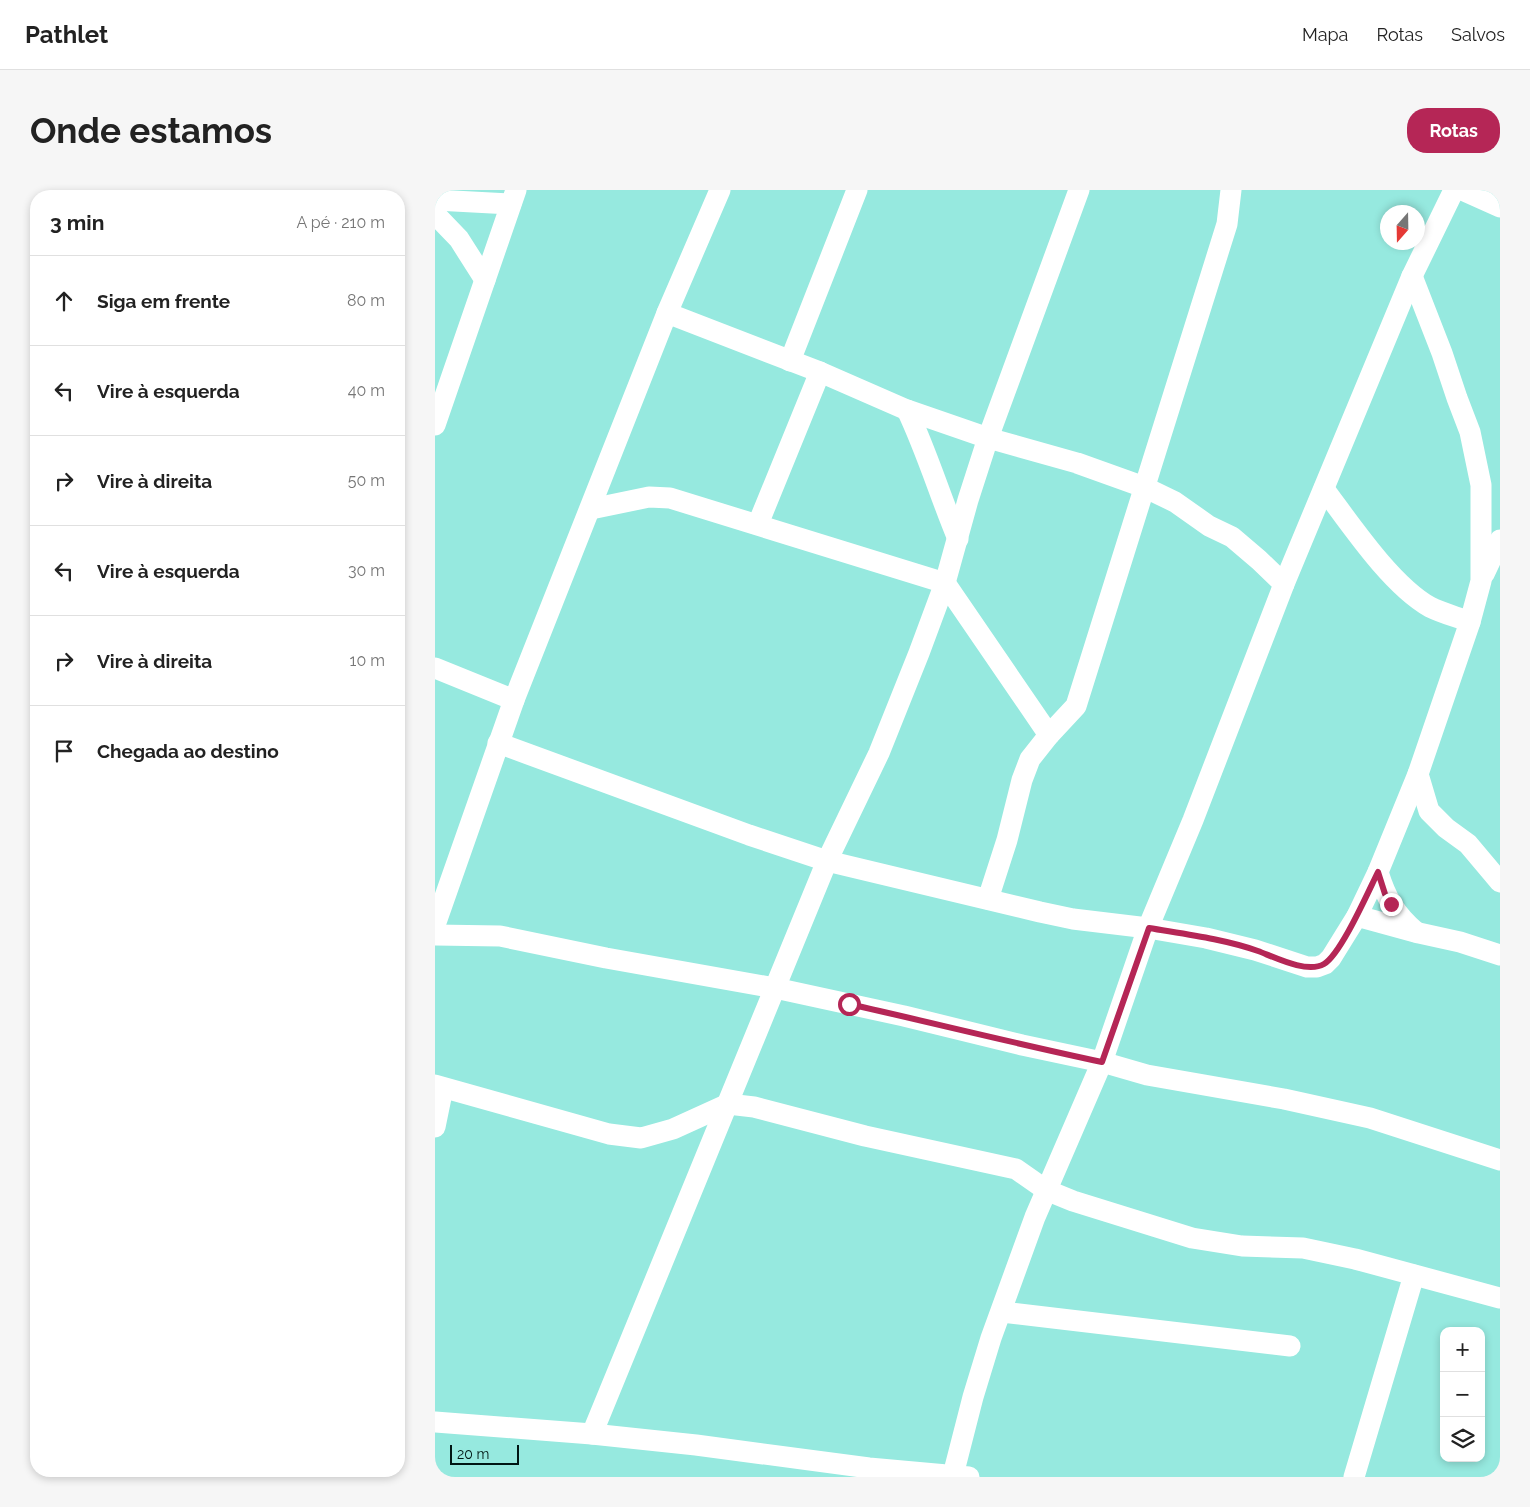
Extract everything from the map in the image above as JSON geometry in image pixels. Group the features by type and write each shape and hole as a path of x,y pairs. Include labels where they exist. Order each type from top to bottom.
{"street":[{"path":"435,925 514,700 667,313 721,190"},
{"path":"790,361 857,190"},
{"path":"592,1434 827,860 879,753 945,582 988,438 1079,190"},
{"path":"988,899 1007,840 1022,780 1030,759 1076,706 1227,224 1231,190"},
{"path":"438,1417 715,1447 869,1468 961,1476 973,1397 1005,1298 1046,1190 1102,1062 1149,928 1193,820 1284,584 1412,276 1453,190"},
{"path":"1462,190 1500,207"},
{"path":"435,200 513,197 435,425"},
{"path":"435,214 459,239 485,280"},
{"path":"1412,276 1470,432 1481,484 1481,581"},
{"path":"667,313 820,372 907,410 988,438 1077,463 1144,487 1175,502 1209,526 1233,538 1284,584"},
{"path":"758,524 820,372"},
{"path":"907,410 921,439 958,539"},
{"path":"1324,489 1365,544 1410,593 1431,607 1470,622"},
{"path":"591,509 649,497 671,498 945,582 1049,735"},
{"path":"498,744 749,835 827,860 1073,919 1149,928 1214,940 1255,950 1307,967 1317,967 1325,964 1331,958 1357,916 1378,872 1418,774 1470,622 1481,581 1500,540"},
{"path":"435,668 514,700"},
{"path":"1418,774 1429,811 1446,828 1467,844 1500,882"},
{"path":"1378,872 1385,894 1391,904 1404,922 1419,934"},
{"path":"1357,916 1419,934 1460,942 1500,955"},
{"path":"435,935 500,936 606,958 775,988 904,1016 1022,1046 1102,1062 1147,1075 1284,1099 1370,1118 1500,1160"},
{"path":"435,1127 439,1086 609,1134 641,1138 673,1129 728,1104 771,1111 865,1136 1016,1169 1046,1190 1096,1210 1192,1238 1242,1246 1303,1248 1355,1259 1500,1298"},
{"path":"1354,1477 1414,1275"},
{"path":"1002,1312 1291,1346"}],"route":[{"path":"849,1004 1022,1046 1102,1062 1149,928 1206,938 1255,950 1307,967 1317,967 1325,964 1331,958 1357,916 1378,872 1385,894 1391,904"}]}
